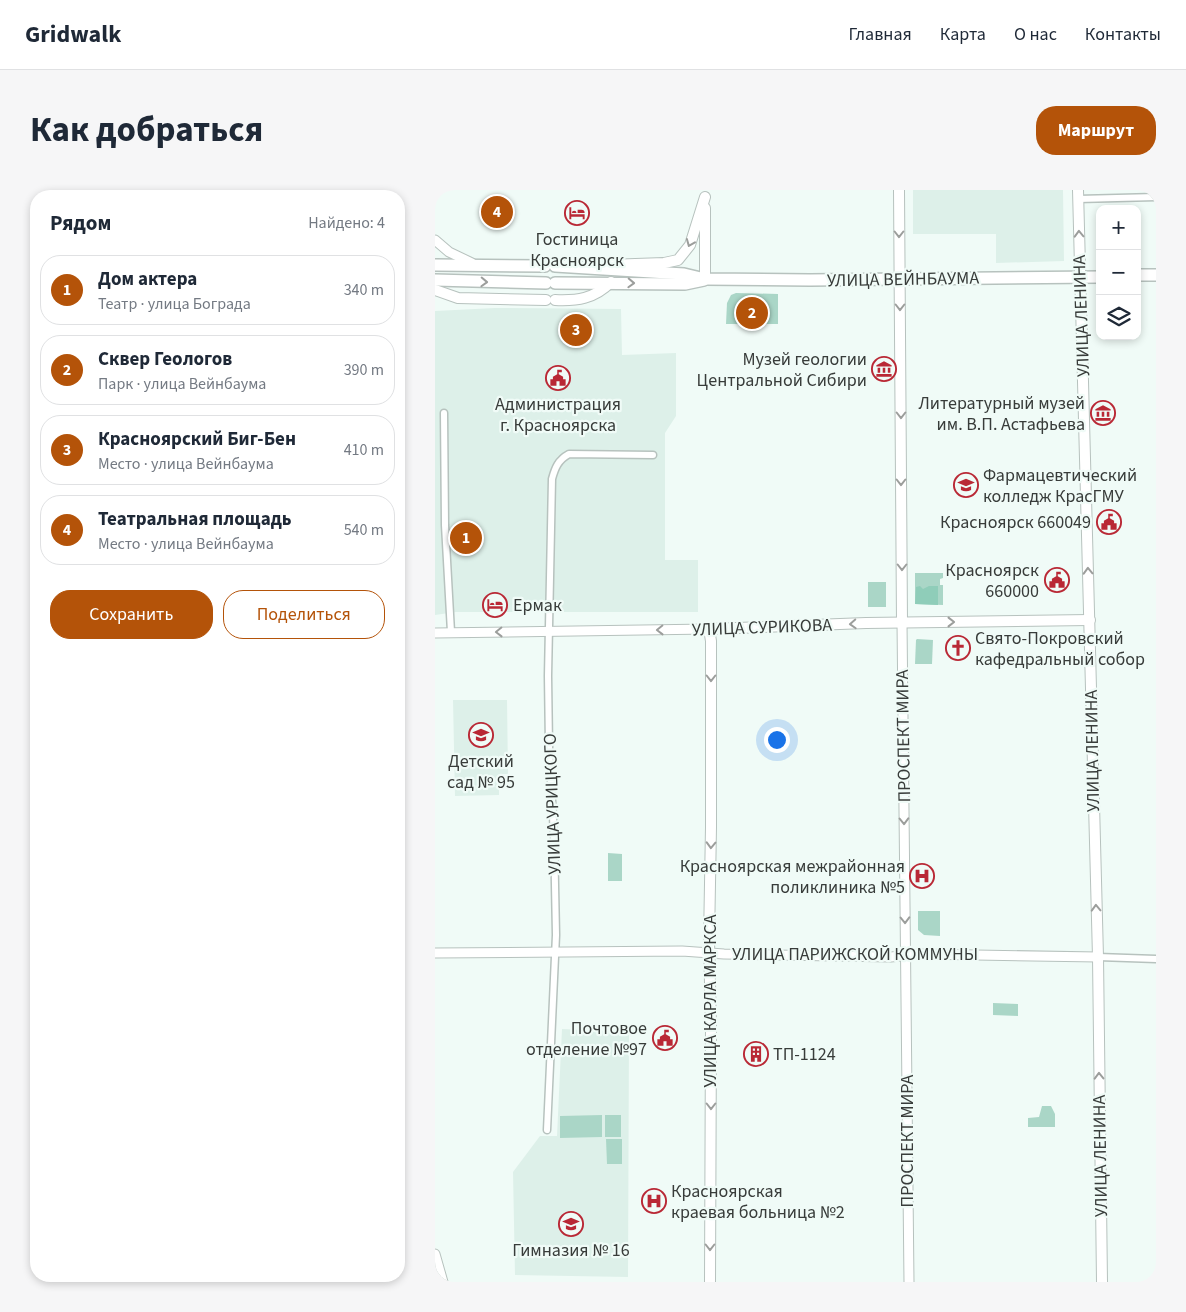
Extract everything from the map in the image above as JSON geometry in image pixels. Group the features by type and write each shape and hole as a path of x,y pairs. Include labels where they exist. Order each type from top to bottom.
{"highway":[{"name":"УЛИЦА ВЕЙНБАУМА","path":"435,265 474,264 581,267 684,274 705,279 1096,276"},
{"path":"1141,276 1156,275"},
{"name":"УЛИЦА ВЕЙНБАУМА","path":"435,280 685,284 705,279"}],"main road":[{"name":"ПРОСПЕКТ МИРА","path":"899,190 909,1282"},
{"path":"581,267 664,263 678,260 690,245 705,193"},
{"path":"705,193 705,279"},
{"name":"УЛИЦА ЛЕНИНА","path":"1078,194 1098,957 1102,1282"},
{"path":"435,240 449,252 474,264"},
{"path":"435,290 458,298 577,301 603,290 611,282"},
{"name":"УЛИЦА СУРИКОВА","path":"435,633 709,629 902,622 1089,620"},
{"name":"УЛИЦА КАРЛА МАРКСА","path":"709,629 711,641 709,953 710,1282"},
{"name":"УЛИЦА ПАРИЖСКОЙ КОММУНЫ","path":"435,953 682,951 905,956 919,954 1098,957"},
{"path":"435,1254 443,1282"}],"street":[{"path":"1078,194 1156,197"},
{"path":"444,413 445,526 451,632"},
{"name":"УЛИЦА УРИЦКОГО","path":"547,1130 556,952 555,843 549,747 548,631 550,615 552,479 559,462 569,454 653,455"},
{"name":"УЛИЦА ПАРИЖСКОЙ КОММУНЫ","path":"1098,957 1156,959"}],"shaded area":[{"path":"913,190 1063,190 1064,261 996,263 996,234 913,234"},
{"path":"495,308 621,309 622,355 676,353 676,416 665,433 665,560 698,560 698,612 456,612 435,615 435,311"},
{"name":"Детский сад № 95","path":"453,700 507,700 508,774 499,774 499,795 455,796"},
{"name":"Гимназия № 16","path":"562,1029 629,1032 628,1277 515,1275 513,1172 540,1136 557,1136"}],"green space":[{"path":"736,293 778,294 778,324 726,324 727,303 731,295"},
{"path":"915,573 943,573 940,585 943,585 943,605 915,604"},
{"path":"868,582 886,582 886,607 868,607"},
{"path":"920,586 923,589 929,586 938,586 938,605 915,604 916,587"},
{"path":"917,639 933,640 932,664 915,664"},
{"path":"608,853 622,854 622,881 608,881"},
{"path":"918,911 940,911 940,936 924,935 918,930"},
{"path":"993,1003 1018,1004 1018,1016 993,1015"},
{"path":"1042,1106 1051,1106 1055,1114 1055,1127 1028,1127 1028,1118 1039,1117"},
{"path":"602,1115 602,1137 560,1138 560,1116"},
{"path":"605,1115 621,1115 621,1137 605,1137"},
{"path":"606,1139 622,1139 622,1164 607,1164"}],"place":[{"name":"Театральная площадь","path":"497,212"},
{"name":"Гостиница Красноярск","path":"577,213"},
{"name":"Сквер Геологов","path":"752,313"},
{"name":"Красноярский Биг-Бен","path":"576,330"},
{"name":"Музей геологии Центральной Сибири","path":"884,369"},
{"name":"Администрация г. Красноярска","path":"558,378"},
{"name":"Литературный музей им. В.П. Астафьева","path":"1103,413"},
{"name":"Фармацевтический колледж КрасГМУ","path":"966,485"},
{"name":"Красноярск 660049","path":"1109,522"},
{"name":"Дом актера","path":"466,538"},
{"name":"Красноярск 660000","path":"1057,580"},
{"name":"Ермак","path":"495,605"},
{"name":"Свято-Покровский кафедральный собор","path":"958,648"},
{"name":"Детский сад № 95","path":"481,735"},
{"name":"Красноярская межрайонная поликлиника №5","path":"922,876"},
{"name":"Почтовое отделение №97","path":"665,1038"},
{"name":"ТП-1124","path":"756,1054"},
{"name":"Красноярская краевая больница №2","path":"654,1201"},
{"name":"Гимназия № 16","path":"571,1224"}]}
